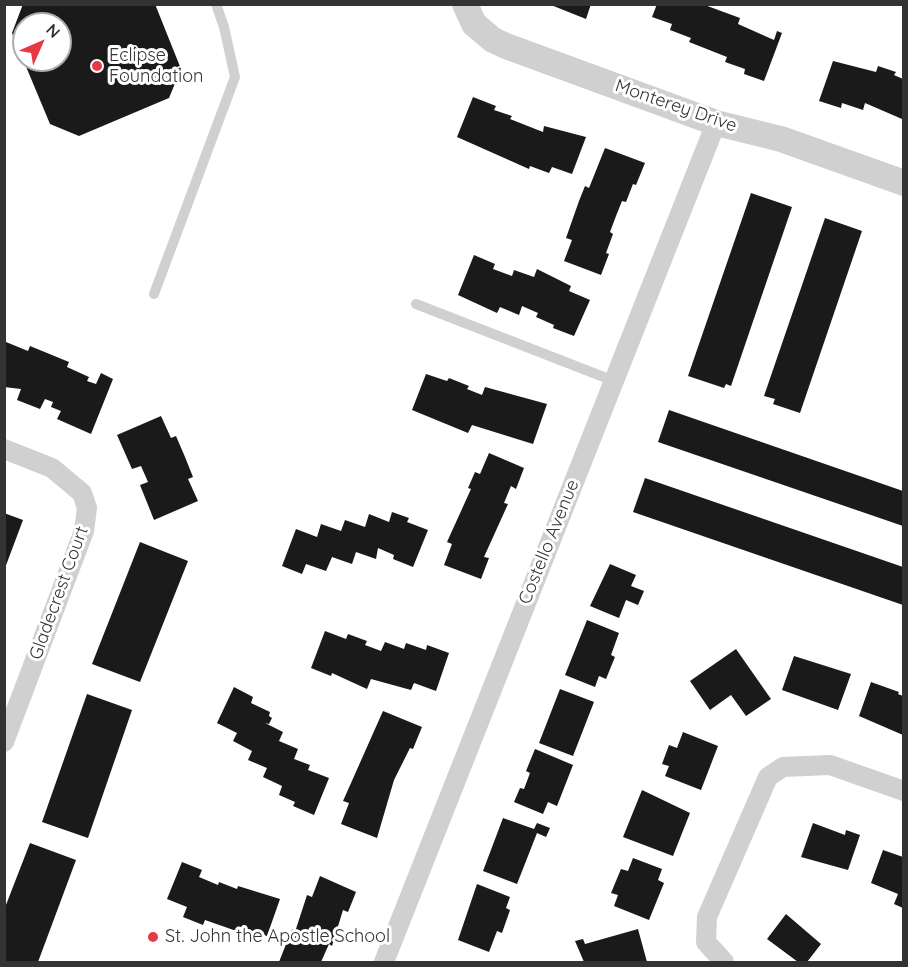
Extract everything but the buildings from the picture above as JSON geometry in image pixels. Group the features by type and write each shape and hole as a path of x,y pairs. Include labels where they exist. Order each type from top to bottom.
{"street":[{"name":"Monterey Drive","path":"465,4 474,24 493,40 506,46 716,123 781,138 903,183"},
{"name":"Costello Avenue","path":"384,963 716,123"},
{"name":"Gladecrest Court","path":"4,450 52,468 82,493 87,508 84,531 4,742"},
{"path":"724,963 706,942 707,917 768,777 783,767 830,765 903,791"}],"lane":[{"path":"154,294 235,77 225,27 216,4"},
{"path":"416,304 614,381"}],"place":[{"name":"Eclipse Foundation","path":"97,66"},
{"name":"St. John the Apostle School","path":"153,937"}]}
